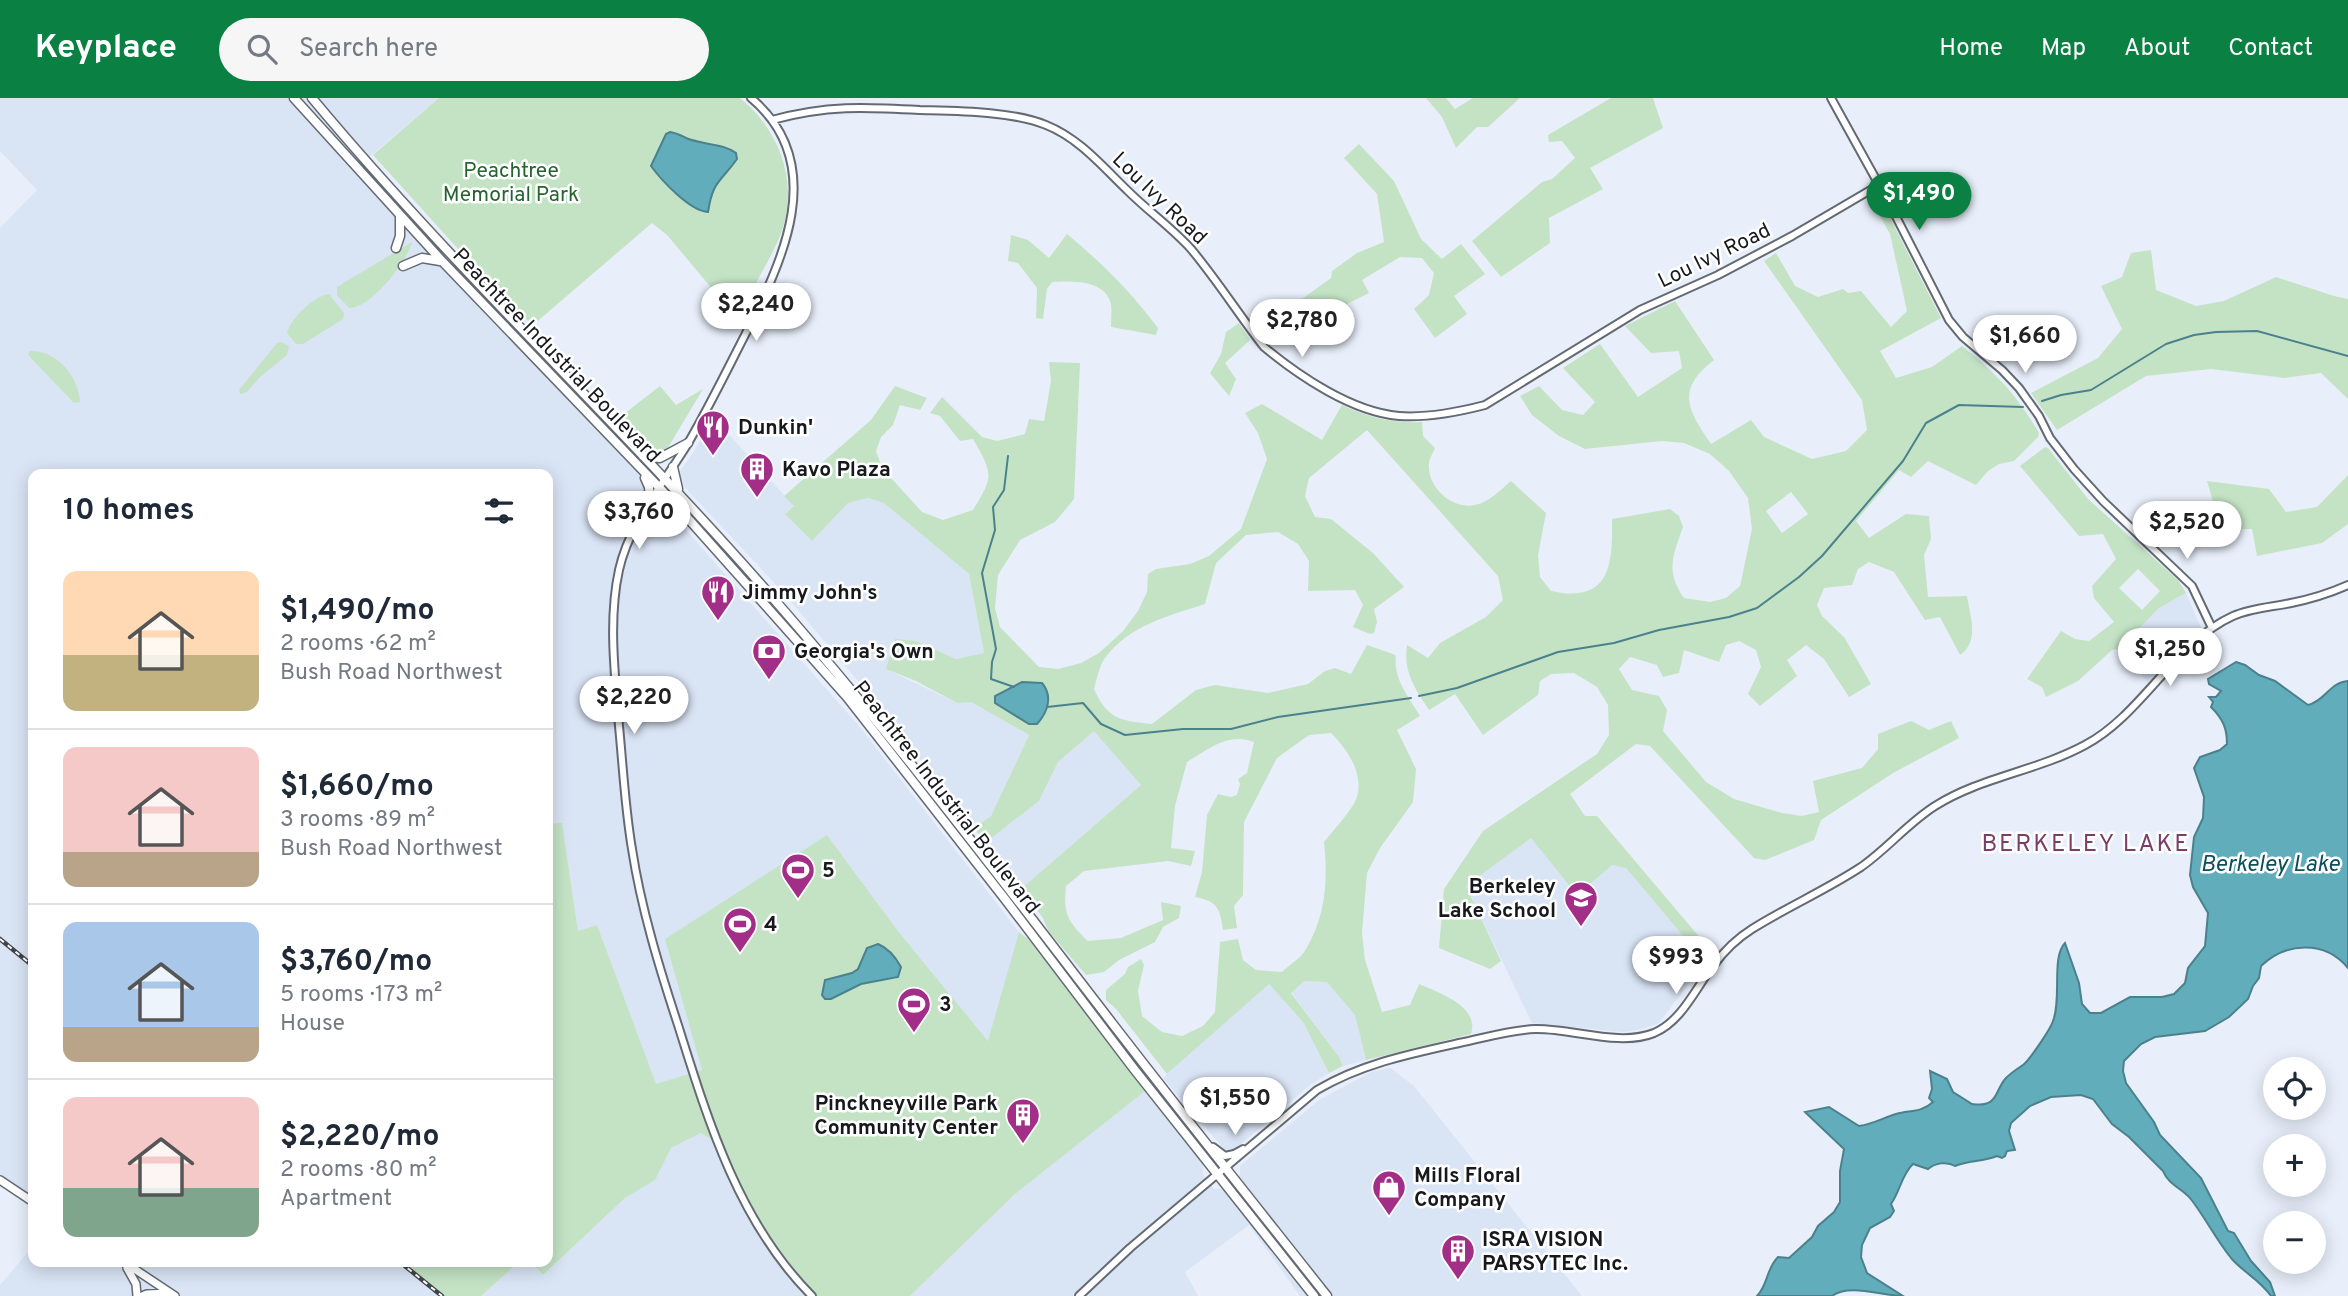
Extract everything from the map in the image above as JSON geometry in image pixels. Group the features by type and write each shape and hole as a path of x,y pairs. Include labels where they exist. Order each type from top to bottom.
{"highway":[{"name":"Peachtree Industrial Boulevard","path":"294,98 442,261 677,506 847,697 1134,1069 1314,1296"},
{"name":"Peachtree Industrial Boulevard","path":"312,98 419,222 665,479 854,691 1326,1296"},
{"path":"396,248 400,236 400,215"},
{"path":"403,266 422,258 442,261"},
{"path":"642,456 660,458 688,443"},
{"path":"638,466 649,487 650,503"},
{"path":"673,467 675,482 682,498"},
{"path":"642,518 659,506 677,506"}],"main road":[{"path":"0,1180 28,1199"},
{"path":"127,1267 140,1296 150,1293 173,1294"},
{"path":"131,1267 173,1294"}],"street":[{"path":"751,98 772,120 783,139 793,176 792,216 786,241 760,304 688,443 650,503 623,556 616,589 614,623 618,714 626,806 640,891 692,1069 732,1177 777,1258 812,1296"},
{"path":"1830,98 1949,320 1963,337 2019,388 2039,416 2050,438 2089,485 2192,586 2211,628"},
{"name":"Lou Ivy Road","path":"772,120 819,109 847,107 952,111 1025,118 1046,125 1104,166 1128,192 1184,242 1264,347 1279,360 1348,401 1366,409 1399,416 1453,412 1485,405 1629,316 1755,255 1879,185"},
{"path":"1079,1296 1130,1248 1317,1090 1365,1067 1485,1036 1535,1029 1620,1038 1653,1033 1672,1020 1693,997 1714,964 1736,940 1858,868 1935,806 1980,785 2057,758 2085,745 2135,705 2211,628 2247,611 2324,595 2348,584"},
{"path":"1206,1142 1221,1154 1230,1156 1265,1134"}],"shaded area":[{"path":"0,98 439,98 355,169 368,187 423,236 666,486 675,515 687,531 859,726 1019,932 989,1042 898,931 827,835 702,1071 655,1085 597,925 578,931 562,824 553,824 553,469 28,469 28,1202 0,1183 0,228 37,190 0,151"},
{"path":"713,417 794,506 786,513 812,541 848,503 868,498 884,503 969,574 984,653 956,659 916,641 886,669 957,703 971,702 1029,735 991,816 974,828 868,693 781,590 680,482 680,471"},
{"path":"2186,593 2201,628 2148,682 2119,649 2159,608"},
{"path":"1094,730 1141,785 1021,889 985,843 1039,801 1058,762"},
{"name":"Berkeley Lake School","path":"1531,838 1626,868 1705,962 1659,1023 1624,1032 1532,1023 1466,886"},
{"path":"1304,981 1327,982 1355,1015 1366,1060 1343,1066 1291,992"},
{"path":"1269,983 1303,1022 1329,1073 1310,1085 1235,1149 1225,1150 1163,1078"},
{"path":"1390,1068 1414,1086 1582,1296 1300,1296 1249,1225 1185,1272 1198,1296 910,1296 1015,1194 1154,1084 1203,1165 1203,1175 1214,1189 1222,1189 1240,1175 1240,1166 1319,1100 1371,1072"},
{"path":"701,1133 725,1148 739,1183 814,1296 481,1296 513,1267 536,1267 543,1275 625,1198 654,1180 671,1148"},
{"path":"28,1252 28,1267 406,1267 445,1296 0,1296 0,1285"}],"green space":[{"name":"Peachtree Memorial Park","path":"439,98 740,98 753,110 774,138 786,171 788,188 780,237 750,296 741,323 667,235 652,223 533,325 507,303 373,155"},
{"path":"1426,98 1446,98 1455,109 1473,98 1520,98 1488,127 1477,127 1456,148 1442,117"},
{"path":"1611,98 1653,98 1663,128 1590,168 1603,189 1549,218 1550,243 1501,277 1472,241 1575,158 1562,141 1549,142 1548,135"},
{"path":"1359,144 1394,181 1421,239 1442,259 1461,244 1485,274 1454,296 1467,314 1435,338 1414,309 1429,295 1434,273 1422,258 1400,257 1362,280 1369,293 1343,306 1327,304 1299,319 1291,307 1331,278 1332,271 1357,253 1384,242 1377,194 1344,158"},
{"path":"1879,196 1941,318 1880,351 1896,378 1932,367 1962,346 2005,385 2039,433 2014,461 1999,464 1988,471 1976,485 1928,461 1911,477 1899,470 1856,521 1869,538 1906,514 1929,516 1931,539 1924,555 1928,597 1967,596 1972,635 1970,643 1960,655 1940,617 1925,620 1894,572 1869,562 1858,569 1852,585 1824,588 1817,605 1822,616 1844,637 1871,684 1849,697 1824,659 1806,645 1787,660 1797,676 1760,706 1748,694 1761,667 1756,650 1739,641 1726,645 1719,662 1684,650 1679,673 1663,677 1657,665 1630,657 1619,669 1632,690 1659,696 1667,710 1663,731 1706,782 1734,799 1782,813 1802,816 1819,812 1813,781 1862,768 1878,749 1878,734 1911,721 1929,730 1951,721 1959,738 1893,773 1821,820 1814,840 1765,860 1754,858 1650,746 1636,744 1570,794 1585,816 1597,816 1712,952 1705,962 1626,868 1612,865 1577,895 1531,838 1466,886 1501,961 1490,969 1439,948 1444,889 1483,831 1597,754 1609,735 1608,705 1597,687 1574,673 1551,674 1540,681 1538,695 1483,735 1455,694 1429,710 1409,672 1407,645 1428,658 1440,643 1486,617 1503,600 1498,576 1367,430 1309,478 1305,496 1315,517 1331,519 1373,553 1404,587 1374,609 1377,622 1374,633 1353,627 1363,605 1355,590 1308,591 1309,561 1298,544 1278,532 1246,535 1216,563 1205,604 1150,623 1126,637 1101,665 1094,689 1104,707 1123,720 1152,724 1196,690 1215,685 1268,693 1308,684 1325,671 1335,668 1351,674 1367,645 1396,656 1399,680 1420,716 1397,730 1416,769 1413,802 1380,848 1367,873 1362,933 1365,960 1382,1012 1410,1005 1419,984 1447,996 1464,1008 1472,1024 1471,1034 1366,1060 1355,1015 1327,982 1304,981 1291,993 1339,1057 1343,1066 1329,1073 1303,1022 1269,984 1167,1074 1106,1000 1106,990 1125,974 1128,967 1141,959 1144,965 1138,991 1142,1016 1162,1032 1182,1036 1203,1026 1215,1012 1220,942 1238,939 1243,960 1256,970 1282,972 1301,955 1313,936 1322,910 1326,870 1324,842 1355,802 1359,788 1353,762 1343,746 1331,733 1309,735 1277,758 1244,822 1243,895 1234,906 1237,928 1223,930 1217,907 1209,901 1195,897 1202,872 1207,815 1218,794 1231,797 1237,795 1240,784 1238,779 1247,773 1254,742 1236,739 1219,743 1187,762 1175,806 1171,848 1195,851 1191,866 1168,861 1084,871 1066,886 1065,896 1068,917 1088,941 1121,938 1163,920 1161,902 1181,906 1179,918 1163,927 1155,942 1119,960 1104,972 1086,975 1049,932 1043,918 1021,889 1141,785 1094,731 1058,762 1039,801 985,843 974,828 991,816 1029,735 971,702 957,703 916,681 886,669 895,639 916,641 956,659 984,653 969,574 884,503 868,498 848,503 812,541 785,514 794,506 784,496 871,420 895,386 927,398 920,410 900,405 893,425 881,437 876,451 882,468 922,512 943,520 973,510 988,482 984,460 973,439 960,441 940,416 930,413 942,397 982,437 997,441 1025,434 1029,419 1044,421 1051,381 1049,362 1080,363 1074,499 1055,522 1020,540 998,575 995,608 1000,627 1039,667 1058,669 1081,663 1099,653 1123,631 1138,611 1147,592 1148,574 1156,569 1190,564 1209,556 1241,529 1267,459 1258,433 1245,413 1262,404 1322,440 1342,405 1381,419 1422,422 1423,436 1435,448 1430,458 1429,473 1443,495 1458,504 1475,505 1494,495 1511,481 1546,513 1538,555 1540,577 1551,591 1571,594 1586,592 1604,577 1611,551 1612,519 1670,509 1679,516 1683,527 1674,555 1673,571 1674,580 1684,598 1710,602 1726,598 1740,586 1752,529 1748,498 1729,471 1710,454 1684,443 1662,441 1585,449 1559,436 1532,415 1520,396 1539,386 1562,410 1583,415 1595,402 1563,368 1600,344 1638,397 1682,368 1679,351 1651,353 1625,326 1675,301 1714,360 1694,381 1689,400 1696,421 1711,444 1751,420 1764,437 1812,459 1846,451 1867,430 1862,400 1764,261 1776,253 1795,286 1818,297 1843,289 1848,293 1861,291 1891,327 1907,311 1890,234 1870,198","holes":["1791,492 1808,514 1782,533 1766,511"]},
{"path":"1067,234 1104,267 1137,302 1158,328 1156,335 1111,327 1111,304 1108,296 1102,290 1086,283 1052,282 1047,289 1043,319 1036,318 1037,288 1018,263 1008,261 1011,235 1028,240 1049,258"},
{"path":"412,242 396,271 367,301 349,308 337,295 337,287"},
{"path":"2151,250 2156,290 2196,306 2224,301 2276,277 2348,299 2348,399 2321,373 2285,378 2211,369 2146,376 2057,430 2031,393 2098,358 2122,329 2101,286 2122,277 2131,253"},
{"path":"329,294 344,313 343,319 303,344 296,344 287,333 289,327 310,303"},
{"path":"1239,323 1250,340 1225,363 1236,379 1229,396 1210,373 1221,354 1226,332"},
{"path":"277,343 289,346 287,355 260,377 247,392 240,394 239,390"},
{"path":"30,351 49,355 65,367 76,383 80,402 74,403 30,357"},
{"path":"660,386 676,405 703,389 666,451 648,454 619,423 620,417"},
{"path":"2045,447 2048,448 2088,499 2178,580 2186,593 2159,608 2119,649 2112,650 2078,681 2046,697 2042,687 2027,679 2061,631 2075,639 2089,641 2114,622 2094,598 2092,586 2116,559 2103,534 2079,536 2020,466","holes":["2138,569 2160,591 2142,610 2119,588"]},
{"path":"2348,475 2348,524 2322,543 2257,556 2252,529 2221,529 2207,481 2269,489 2286,512 2317,507"},
{"path":"562,823 578,931 597,925 656,1084 702,1070 665,939 827,835 898,931 988,1041 1019,932 1067,969 1154,1084 1015,1194 910,1296 814,1296 785,1264 752,1211 725,1148 701,1133 671,1148 655,1180 625,1198 553,1266 553,824"},
{"path":"406,1267 513,1267 481,1296 445,1296"},
{"path":"536,1267 552,1267 543,1275"}],"water":[{"path":"670,132 725,147 736,153 737,159 715,187 708,212 685,201 651,166 666,134"},
{"name":"Berkeley Lake","path":"2236,662 2275,681 2308,705 2342,682 2348,681 2348,968 2328,952 2317,949 2282,952 2261,966 2259,978 2248,999 2229,1017 2205,1031 2155,1037 2141,1044 2124,1061 2123,1071 2126,1083 2160,1135 2201,1178 2228,1231 2234,1233 2251,1261 2270,1282 2275,1296 2271,1296 2231,1258 2190,1198 2171,1183 2163,1171 2129,1137 2112,1124 2093,1099 2081,1095 2051,1097 2030,1106 2011,1123 2009,1131 2015,1150 2007,1151 2002,1158 1997,1156 1955,1166 1941,1163 1928,1169 1913,1164 1909,1168 1891,1204 1894,1211 1890,1217 1870,1228 1862,1245 1861,1257 1867,1273 1903,1296 1856,1290 1839,1292 1832,1296 1757,1296 1778,1257 1789,1258 1812,1237 1818,1226 1834,1212 1840,1202 1840,1171 1844,1149 1805,1112 1829,1107 1859,1126 1896,1114 1920,1110 1933,1102 1929,1098 1932,1089 1930,1071 1947,1079 1953,1092 1972,1104 1981,1105 1991,1101 2006,1078 2030,1057 2051,1025 2056,1012 2058,958 2065,943 2079,983 2082,1004 2090,1013 2101,1013 2130,997 2162,997 2174,994 2185,983 2188,968 2205,946 2208,913 2193,887 2190,875 2194,837 2203,818 2204,797 2194,768 2200,757 2220,750 2227,744 2224,724 2211,707 2213,702 2209,697 2216,697 2221,691 2209,684 2208,679"},
{"path":"1022,682 1042,683 1047,693 1046,709 1037,724 1029,724 995,703 995,696"},
{"path":"878,944 894,957 901,967 898,977 861,984 831,999 825,999 822,995 825,980 858,969 867,948"}],"waterway":[{"path":"2042,401 2091,390 2166,344 2194,335 2257,331 2348,356"},
{"path":"1419,696 1457,688 1558,652 1614,643 1757,608 1822,556 1903,461 1926,423 1959,405 2023,407"},
{"path":"1008,456 1004,490 993,507 995,530 982,573 996,649 991,679 1014,687"},
{"path":"1047,707 1083,703 1101,724 1125,735 1183,729 1231,729 1278,717 1411,698"}],"railway":[{"path":"0,939 28,962"},
{"path":"406,1267 442,1296"}],"place":[{"name":"Dunkin'","path":"713,457"},
{"name":"Kavo Plaza","path":"757,499"},
{"name":"Jimmy John's","path":"718,622"},
{"name":"Georgia's Own","path":"769,681"},
{"name":"5","path":"798,900"},
{"name":"Berkeley Lake School","path":"1581,928"},
{"name":"4","path":"740,954"},
{"name":"3","path":"914,1034"},
{"name":"Pinckneyville Park Community Center","path":"1023,1145"},
{"name":"Mills Floral Company","path":"1389,1217"},
{"name":"ISRA VISION PARSYTEC Inc.","path":"1458,1281"}],"district":[{"name":"BERKELEY LAKE","path":"2086,843"}]}
